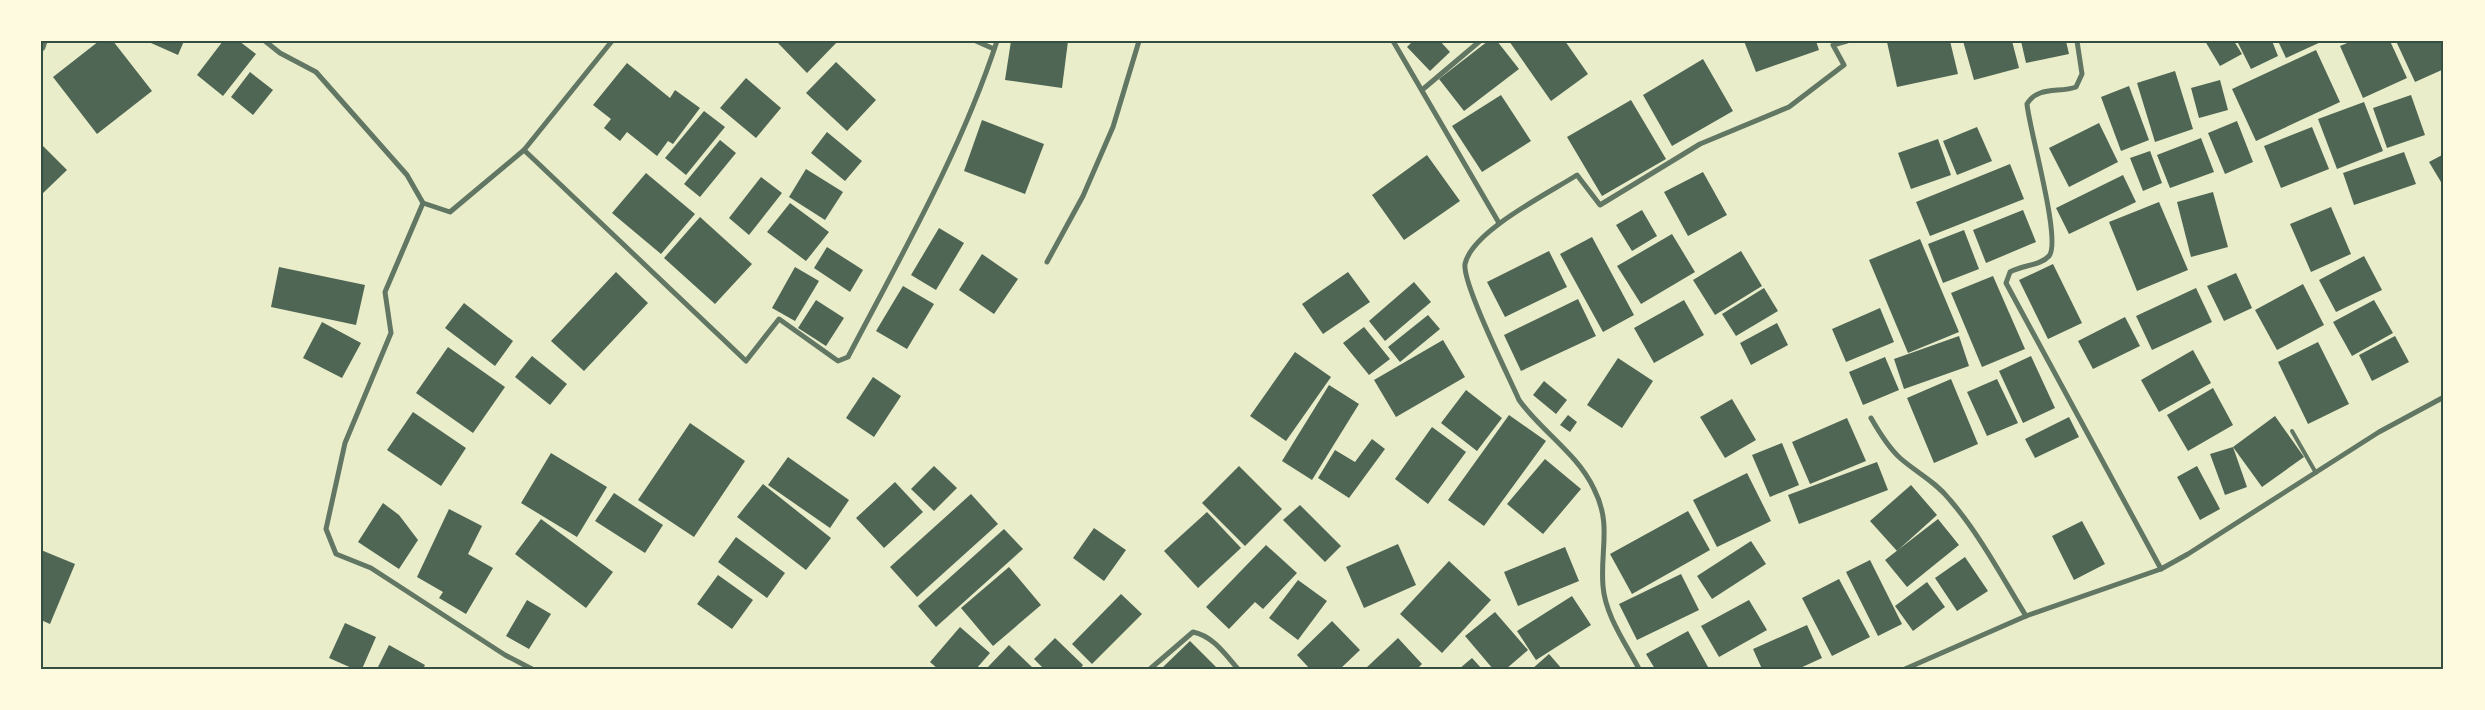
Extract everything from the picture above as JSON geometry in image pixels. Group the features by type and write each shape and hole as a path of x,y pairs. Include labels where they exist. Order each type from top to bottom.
{"street":[{"path":"41,47 44,41"},
{"path":"265,41 280,53 316,72 407,175 423,203 450,212 524,150 612,41"},
{"path":"976,41 994,49"},
{"path":"524,150 746,361 779,319 838,361 848,357 926,208 988,72 997,41"},
{"path":"1047,262 1083,196 1113,127 1139,41"},
{"path":"1393,41 1499,223"},
{"path":"1422,90 1480,41"},
{"path":"1639,669 1608,608 1604,594 1603,564 1606,538 1604,513 1594,488 1575,460 1530,416 1519,400 1468,286 1465,265 1475,245 1499,223 1577,175 1600,205 1700,144 1788,107 1844,65 1833,43 1847,41"},
{"path":"2078,41 2082,74 2076,87 2039,92 2027,104 2052,229 2052,250 2049,257 2010,272 2006,283 2161,569"},
{"path":"423,203 385,292 391,333 345,444 326,529 336,554 371,568 505,655 532,669"},
{"path":"1905,669 2026,616 2161,569 2188,554 2379,432 2444,397"},
{"path":"1870,418 1880,434 1900,458 1926,476 1950,499 1974,531 2026,616"},
{"path":"1150,669 1193,632 1204,634 1219,646 1238,669"}],"lane":[{"path":"2292,431 2316,473"}],"building":[{"path":"99,41 113,41 152,91 97,134 53,77"},
{"path":"152,41 184,41 178,55 151,43"},
{"path":"223,41 239,41 256,54 223,96 197,75"},
{"path":"776,41 838,41 807,73"},
{"path":"1011,41 1068,41 1062,88 1005,80"},
{"path":"1413,41 1440,41 1450,52 1430,71 1407,47"},
{"path":"1488,41 1497,41 1519,69 1464,111 1439,79"},
{"path":"1509,41 1565,41 1588,74 1551,101"},
{"path":"1744,41 1816,41 1819,50 1756,72"},
{"path":"1950,41 1958,74 1897,87 1887,42"},
{"path":"1963,41 2012,41 2019,68 1974,80"},
{"path":"2021,41 2066,41 2069,54 2026,63"},
{"path":"2205,41 2234,41 2242,54 2220,66"},
{"path":"2237,41 2272,41 2278,56 2251,69"},
{"path":"2278,41 2323,41 2286,58"},
{"path":"2352,41 2390,41 2407,78 2363,98 2340,46"},
{"path":"2396,41 2444,41 2444,69 2415,82"},
{"path":"2316,50 2340,102 2256,141 2232,89"},
{"path":"1703,59 1733,111 1672,146 1643,95"},
{"path":"836,62 876,100 847,131 806,93"},
{"path":"627,63 670,98 675,90 700,108 673,144 668,141 657,156 627,132 620,141 604,128 611,119 593,105"},
{"path":"2175,71 2193,129 2155,142 2137,83"},
{"path":"250,72 273,90 253,115 231,97"},
{"path":"746,78 781,108 756,138 720,108"},
{"path":"2220,80 2228,110 2199,118 2191,88"},
{"path":"2129,86 2149,140 2121,151 2101,97"},
{"path":"1501,95 1531,141 1482,172 1452,126"},
{"path":"2411,95 2425,135 2387,148 2373,108"},
{"path":"1631,100 1666,159 1602,196 1567,137"},
{"path":"2364,102 2383,151 2337,169 2318,119"},
{"path":"704,111 725,127 686,175 665,158"},
{"path":"982,120 1044,144 1025,194 964,171"},
{"path":"2237,121 2253,162 2225,174 2208,133"},
{"path":"2099,123 2118,162 2069,187 2049,148"},
{"path":"1977,127 1992,161 1957,175 1943,141"},
{"path":"2312,127 2329,169 2281,188 2264,146"},
{"path":"827,132 862,161 845,181 811,153"},
{"path":"2201,138 2214,172 2170,188 2157,155"},
{"path":"1938,139 1951,175 1911,189 1898,153"},
{"path":"720,140 736,153 700,197 684,184"},
{"path":"41,144 67,170 41,195"},
{"path":"2150,151 2162,183 2143,191 2130,158"},
{"path":"2404,152 2416,184 2354,205 2343,173"},
{"path":"2444,154 2444,187 2429,162"},
{"path":"1427,155 1460,201 1404,240 1372,195"},
{"path":"2010,164 2024,199 1930,236 1916,202"},
{"path":"806,169 843,192 825,220 789,197"},
{"path":"1703,172 1727,215 1688,236 1664,192"},
{"path":"646,173 695,214 661,254 612,213"},
{"path":"2123,175 2136,202 2069,234 2056,208"},
{"path":"761,177 782,193 749,235 729,218"},
{"path":"2213,192 2228,247 2191,257 2177,202"},
{"path":"2159,202 2188,270 2137,291 2109,222"},
{"path":"790,203 829,232 806,261 767,232"},
{"path":"2331,207 2351,254 2311,272 2290,224"},
{"path":"1642,210 1657,236 1632,251 1616,225"},
{"path":"2023,210 2036,242 1986,263 1973,230"},
{"path":"700,217 752,264 715,304 664,258"},
{"path":"939,228 964,243 936,290 911,275"},
{"path":"1964,230 1979,269 1943,283 1928,244"},
{"path":"1672,234 1695,272 1641,304 1617,266"},
{"path":"1592,237 1634,315 1603,332 1560,254"},
{"path":"1920,239 1959,332 1908,353 1869,260"},
{"path":"827,247 863,270 850,292 814,268"},
{"path":"1549,251 1567,287 1505,317 1487,282"},
{"path":"1741,251 1762,286 1715,315 1693,280"},
{"path":"982,254 1018,279 994,314 959,290"},
{"path":"2364,256 2382,290 2336,312 2319,280"},
{"path":"2053,264 2082,323 2048,339 2019,280"},
{"path":"279,267 365,285 356,325 271,307"},
{"path":"795,267 819,281 795,321 772,308"},
{"path":"616,272 648,303 584,371 551,341"},
{"path":"1348,272 1370,302 1323,334 1302,304"},
{"path":"2236,273 2252,308 2224,321 2207,286"},
{"path":"1993,276 2025,349 1982,367 1951,293"},
{"path":"1414,282 1431,302 1385,341 1369,321"},
{"path":"2303,284 2324,325 2277,350 2255,310"},
{"path":"903,286 934,304 907,349 876,331"},
{"path":"1764,288 1778,311 1736,336 1722,314"},
{"path":"2196,288 2212,322 2152,350 2136,316"},
{"path":"1578,299 1596,336 1521,371 1504,335"},
{"path":"816,300 844,318 826,346 798,328"},
{"path":"1684,300 1704,335 1654,363 1634,328"},
{"path":"2374,300 2393,333 2352,356 2333,322"},
{"path":"464,303 513,341 495,366 445,328"},
{"path":"1880,308 1894,342 1846,362 1832,329"},
{"path":"1428,315 1440,329 1400,362 1388,347"},
{"path":"2125,317 2140,346 2093,369 2078,341"},
{"path":"322,322 361,343 342,378 303,358"},
{"path":"1777,323 1788,345 1751,365 1740,343"},
{"path":"1364,327 1390,359 1369,375 1343,343"},
{"path":"1959,336 1969,366 1904,389 1894,359"},
{"path":"2395,336 2409,362 2372,381 2359,355"},
{"path":"1443,340 1465,377 1396,417 1374,380"},
{"path":"2318,342 2349,404 2308,424 2278,362"},
{"path":"448,347 505,387 473,433 416,393"},
{"path":"2193,350 2211,383 2159,412 2141,380"},
{"path":"1295,352 1331,377 1286,441 1250,416"},
{"path":"532,356 567,384 550,405 515,377"},
{"path":"2031,356 2055,408 2023,423 1999,371"},
{"path":"1885,357 1899,390 1863,405 1849,372"},
{"path":"1618,358 1653,381 1622,428 1587,405"},
{"path":"873,377 901,396 874,437 846,418"},
{"path":"1951,379 1978,444 1934,463 1907,398"},
{"path":"1997,379 2018,423 1987,436 1967,392"},
{"path":"1544,381 1567,400 1556,414 1533,395"},
{"path":"1329,385 1359,404 1312,480 1282,461"},
{"path":"2213,388 2233,425 2188,451 2167,415"},
{"path":"1466,390 1502,418 1477,451 1441,423"},
{"path":"1732,399 1756,440 1725,458 1700,417"},
{"path":"413,412 466,448 441,486 387,450"},
{"path":"1509,415 1546,441 1484,526 1448,500"},
{"path":"1568,415 1577,422 1570,432 1560,425"},
{"path":"2275,416 2304,457 2262,487 2233,447"},
{"path":"2069,417 2079,437 2035,458 2025,439"},
{"path":"1847,418 1866,461 1810,484 1792,442"},
{"path":"690,423 745,461 694,537 638,500"},
{"path":"1432,427 1466,452 1428,504 1395,479"},
{"path":"1372,439 1385,449 1349,498 1318,478 1335,450 1355,462"},
{"path":"1782,443 1799,485 1770,497 1752,455"},
{"path":"2233,447 2247,487 2225,495 2210,454"},
{"path":"551,453 607,487 577,537 521,503"},
{"path":"788,457 849,500 830,528 768,485"},
{"path":"1545,459 1581,489 1543,534 1507,504"},
{"path":"1877,462 1888,490 1799,524 1788,495"},
{"path":"934,466 957,488 934,511 911,489"},
{"path":"1239,466 1282,509 1245,546 1202,503"},
{"path":"2197,466 2220,509 2200,520 2177,477"},
{"path":"1747,473 1771,521 1717,547 1693,500"},
{"path":"895,482 923,512 884,548 856,518"},
{"path":"763,484 831,538 806,570 737,517"},
{"path":"1911,485 1937,515 1897,551 1870,521"},
{"path":"614,493 663,525 645,553 595,521"},
{"path":"971,494 998,524 917,597 890,567"},
{"path":"383,503 399,515 418,540 399,569 358,542"},
{"path":"1300,505 1341,546 1325,562 1283,520"},
{"path":"449,509 482,526 468,554 493,568 466,614 439,598 443,592 417,577"},
{"path":"1688,511 1710,550 1632,594 1610,554"},
{"path":"1207,512 1241,548 1198,588 1164,551"},
{"path":"541,519 613,572 586,608 515,554"},
{"path":"1938,519 1959,545 1907,587 1885,560"},
{"path":"2082,521 2105,564 2074,580 2052,536"},
{"path":"1094,528 1126,550 1104,581 1073,558"},
{"path":"1004,529 1023,549 936,627 918,606"},
{"path":"736,537 785,573 767,598 718,562"},
{"path":"1751,541 1766,564 1712,599 1697,576"},
{"path":"1398,544 1416,585 1364,608 1346,567"},
{"path":"1266,545 1297,573 1263,609 1255,602 1229,629 1206,607"},
{"path":"1565,547 1579,581 1518,606 1504,572"},
{"path":"41,550 75,564 50,624 41,620"},
{"path":"1965,557 1988,591 1957,611 1935,578"},
{"path":"1870,560 1902,624 1878,636 1846,572"},
{"path":"1449,561 1491,600 1442,653 1400,614"},
{"path":"1009,567 1041,605 993,646 961,608"},
{"path":"1681,574 1699,610 1637,640 1619,604"},
{"path":"718,575 753,600 732,629 697,604"},
{"path":"1839,579 1870,637 1832,656 1802,598"},
{"path":"1298,580 1327,601 1298,640 1269,618"},
{"path":"1927,582 1945,607 1913,631 1895,606"},
{"path":"1121,594 1142,614 1092,664 1072,644"},
{"path":"1572,596 1591,625 1536,660 1517,631"},
{"path":"527,600 551,614 529,649 506,636"},
{"path":"1749,600 1767,630 1719,657 1701,626"},
{"path":"1495,612 1528,650 1506,669 1493,669 1465,636"},
{"path":"1332,621 1360,650 1340,669 1310,669 1297,655"},
{"path":"345,623 376,637 362,669 354,669 329,658"},
{"path":"1807,625 1822,658 1798,669 1762,669 1753,649"},
{"path":"960,627 990,653 976,669 938,669 930,662"},
{"path":"1688,631 1708,667 1704,669 1655,669 1646,654"},
{"path":"1055,638 1083,665 1080,669 1044,669 1034,659"},
{"path":"1398,638 1422,664 1417,669 1365,669"},
{"path":"1190,641 1218,669 1161,669"},
{"path":"389,645 425,665 423,669 377,669"},
{"path":"1009,645 1034,669 986,669"},
{"path":"1549,654 1562,669 1532,669"},
{"path":"1472,658 1482,669 1459,669"}]}
